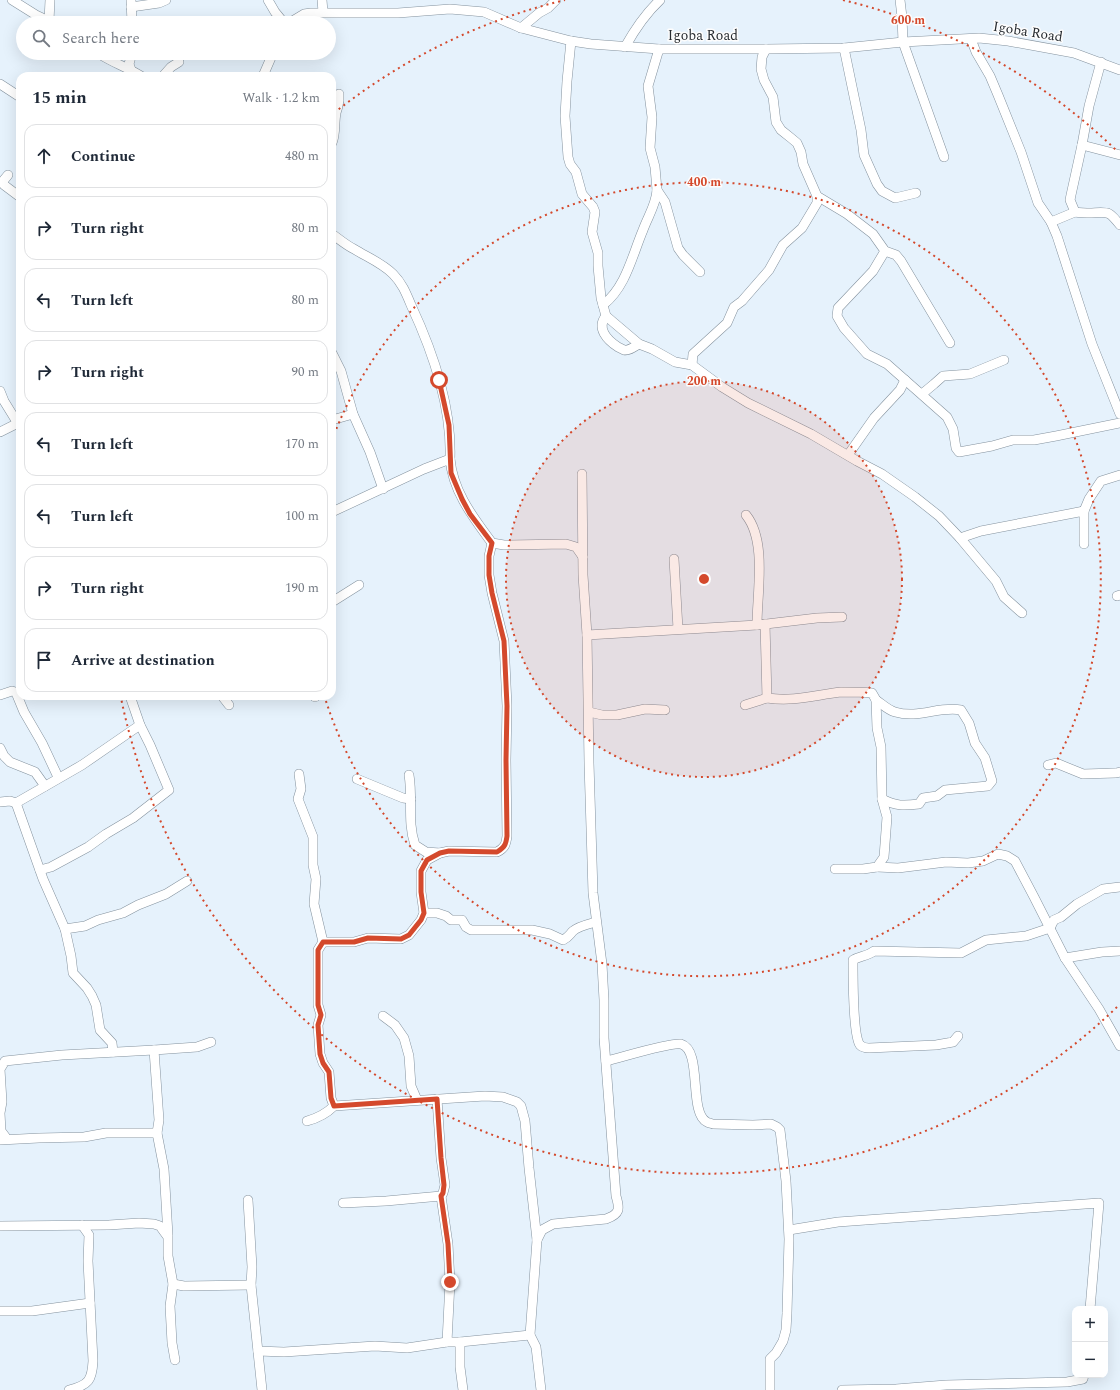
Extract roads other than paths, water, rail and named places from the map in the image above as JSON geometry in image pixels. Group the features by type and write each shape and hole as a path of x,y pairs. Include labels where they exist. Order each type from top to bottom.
{"street":[{"path":"12,0 38,16"},
{"path":"50,0 51,16"},
{"path":"132,16 131,3 159,2 166,0"},
{"path":"268,0 278,16"},
{"path":"322,0 323,12"},
{"path":"521,28 539,13 548,8 556,0"},
{"path":"625,47 635,28 649,10 660,0"},
{"path":"900,0 903,42 944,157"},
{"name":"Igoba Road","path":"301,16 304,14 323,12 392,13 450,9 484,12 521,28 571,41 659,49 766,50 844,48 903,42 971,39 1008,41 1074,53 1120,70"},
{"path":"971,39 976,52 988,70 1021,152 1038,203 1051,222 1067,264 1092,344 1120,414"},
{"path":"571,41 568,61 566,109 568,157 570,164 576,172 582,194 593,207 592,232 598,253 598,270 603,306 606,316 638,344 652,349 675,362 692,365 722,387 748,403 811,434 882,474 932,509 960,538 996,581 1004,597 1022,613"},
{"path":"844,48 861,130 864,155 877,184 882,191 895,198 916,193"},
{"path":"603,306 615,295 621,285 642,231 656,203 657,190 655,167 650,148 652,117 648,91 659,49"},
{"path":"680,363 694,354 727,324 734,307 742,301 769,270 784,245 802,228 817,203 817,196 803,164 801,152 797,143 780,130 776,122 773,97 764,80 761,69 762,57 766,50"},
{"path":"108,60 134,72"},
{"path":"130,60 129,64 131,70"},
{"path":"266,72 270,60"},
{"path":"166,72 170,67 179,62"},
{"path":"1075,212 1070,200 1089,106 1101,62"},
{"path":"0,84 16,94"},
{"path":"336,112 340,103 339,94"},
{"path":"1082,145 1120,155"},
{"path":"8,175 3,181 4,185 16,194"},
{"path":"657,190 665,202 678,248 700,272"},
{"path":"817,196 847,214 873,234 885,251 896,255 950,343"},
{"path":"1051,222 1075,212 1104,212 1112,215 1120,225"},
{"path":"336,237 384,266 402,284 418,318 436,364 449,425 451,473 470,514 492,543 504,545 566,544 576,547 583,557"},
{"path":"885,251 873,271 838,308 837,316 844,328 867,354 888,364 947,417 951,423 956,448 959,452 992,446 1013,440 1034,440 1120,423"},
{"path":"606,316 603,320 602,326 605,336 614,344 624,350 631,349 638,344"},
{"path":"692,365 694,354"},
{"path":"922,394 943,376 970,374 1004,360"},
{"path":"336,361 341,371 353,414 370,452 383,489"},
{"path":"848,455 874,418 900,390 905,380"},
{"path":"0,391 4,401 16,419"},
{"path":"336,419 353,414"},
{"path":"0,432 16,425"},
{"path":"336,510 424,469 450,459"},
{"path":"537,1240 542,1230 547,1226 553,1224 606,1219 614,1216 619,1210 619,1204 616,1196 604,1038 602,964 593,893 582,474"},
{"path":"1084,544 1084,511 1089,499 1101,481 1120,475"},
{"path":"960,538 981,531 1084,511"},
{"path":"746,515 752,522 755,531 758,552 760,582 757,603 761,625 767,698"},
{"path":"409,775 411,799 410,823 415,845 426,852 440,853 457,851 497,852 506,845 507,706 504,641 489,575 489,556 492,543"},
{"path":"674,559 678,630"},
{"path":"336,599 359,585"},
{"path":"587,635 628,634 761,625 817,618 842,617"},
{"path":"0,695 12,690 16,694"},
{"path":"745,705 767,698 783,700 811,698 841,692 872,693 876,700 877,728 881,747 882,798 887,816 884,857 877,867"},
{"path":"19,700 24,712 42,742 58,777"},
{"path":"40,870 51,867 88,847 132,818 169,790 140,725 131,700"},
{"path":"225,700 229,705"},
{"path":"876,700 894,711 912,715 950,708 961,710 969,723 975,743 985,758 992,781 988,786 946,790 937,796 923,798 919,804 904,806 893,804 882,798"},
{"path":"589,712 602,715 645,709 665,710"},
{"path":"0,802 10,801 16,803 58,777 82,765 140,725"},
{"path":"0,748 4,756 10,762 35,772 45,786"},
{"path":"1048,765 1056,763 1083,774 1120,772"},
{"path":"299,774 301,789 298,799 313,837 313,865 316,879 314,904 323,942 318,950 318,1005 321,1015 318,1025 320,1054 323,1063 329,1072 331,1098 334,1106"},
{"path":"357,779 411,799"},
{"path":"16,803 43,879 65,929 73,973 87,988 94,1000 100,1030 112,1044 113,1052"},
{"path":"323,942 354,942 368,938 401,939 409,935 421,920 424,913 421,892 421,871 427,860 440,853"},
{"path":"835,870 877,867 898,868 946,862 968,863 983,861 994,855 1002,854 1007,856 1015,862 1065,958 1099,1009 1120,1046"},
{"path":"65,929 85,926 123,913 138,905 166,894 187,880"},
{"path":"958,1036 953,1042 936,1045 864,1048 860,1045 858,1040 854,1009 852,982 853,960 860,956 871,954 874,951 961,953 986,940 1026,936 1050,928 1054,920 1076,904 1103,889 1120,888"},
{"path":"424,913 437,913 446,916 451,920 462,920 466,927 471,930 532,930 550,934 563,940 570,936 574,931 596,922"},
{"path":"1065,958 1102,952 1120,951"},
{"path":"383,1016 395,1025 404,1038 409,1056 412,1086 417,1100"},
{"path":"157,1133 106,1134 77,1138 4,1140 1,1131 0,1112 2,1102 0,1069 5,1061 55,1055 197,1047 211,1042"},
{"path":"606,1061 668,1045 682,1045 687,1047 690,1052 699,1111 703,1119 707,1122 754,1126 771,1124 780,1130 782,1138 789,1230 786,1330 783,1341 776,1353 770,1359 770,1390"},
{"path":"154,1050 159,1120 157,1133 164,1169 168,1256 173,1284 170,1306 172,1344 175,1360"},
{"path":"307,1121 318,1118 329,1112 334,1106 417,1100 503,1096 517,1102 522,1106 525,1121 528,1168 537,1240 530,1335 536,1347 541,1390"},
{"path":"437,1099 444,1185 441,1196 448,1244 450,1282 447,1342"},
{"path":"343,1203 441,1196"},
{"path":"248,1200 252,1267 251,1285 262,1390"},
{"path":"789,1230 838,1222 1099,1203 1090,1306"},
{"path":"534,1216 539,1224 547,1226"},
{"path":"0,1226 109,1225 128,1223 154,1224 160,1226 168,1237"},
{"path":"69,1390 89,1382 92,1375 94,1361 90,1303 88,1236 87,1231 82,1225"},
{"path":"173,1284 184,1286 251,1285"},
{"path":"0,1311 32,1311 90,1303"},
{"path":"258,1351 284,1352 375,1346 407,1348 447,1342 530,1335"},
{"path":"460,1342 460,1367 463,1390"},
{"path":"847,1390 896,1389 925,1386 1047,1386 1076,1381 1083,1378"}]}
